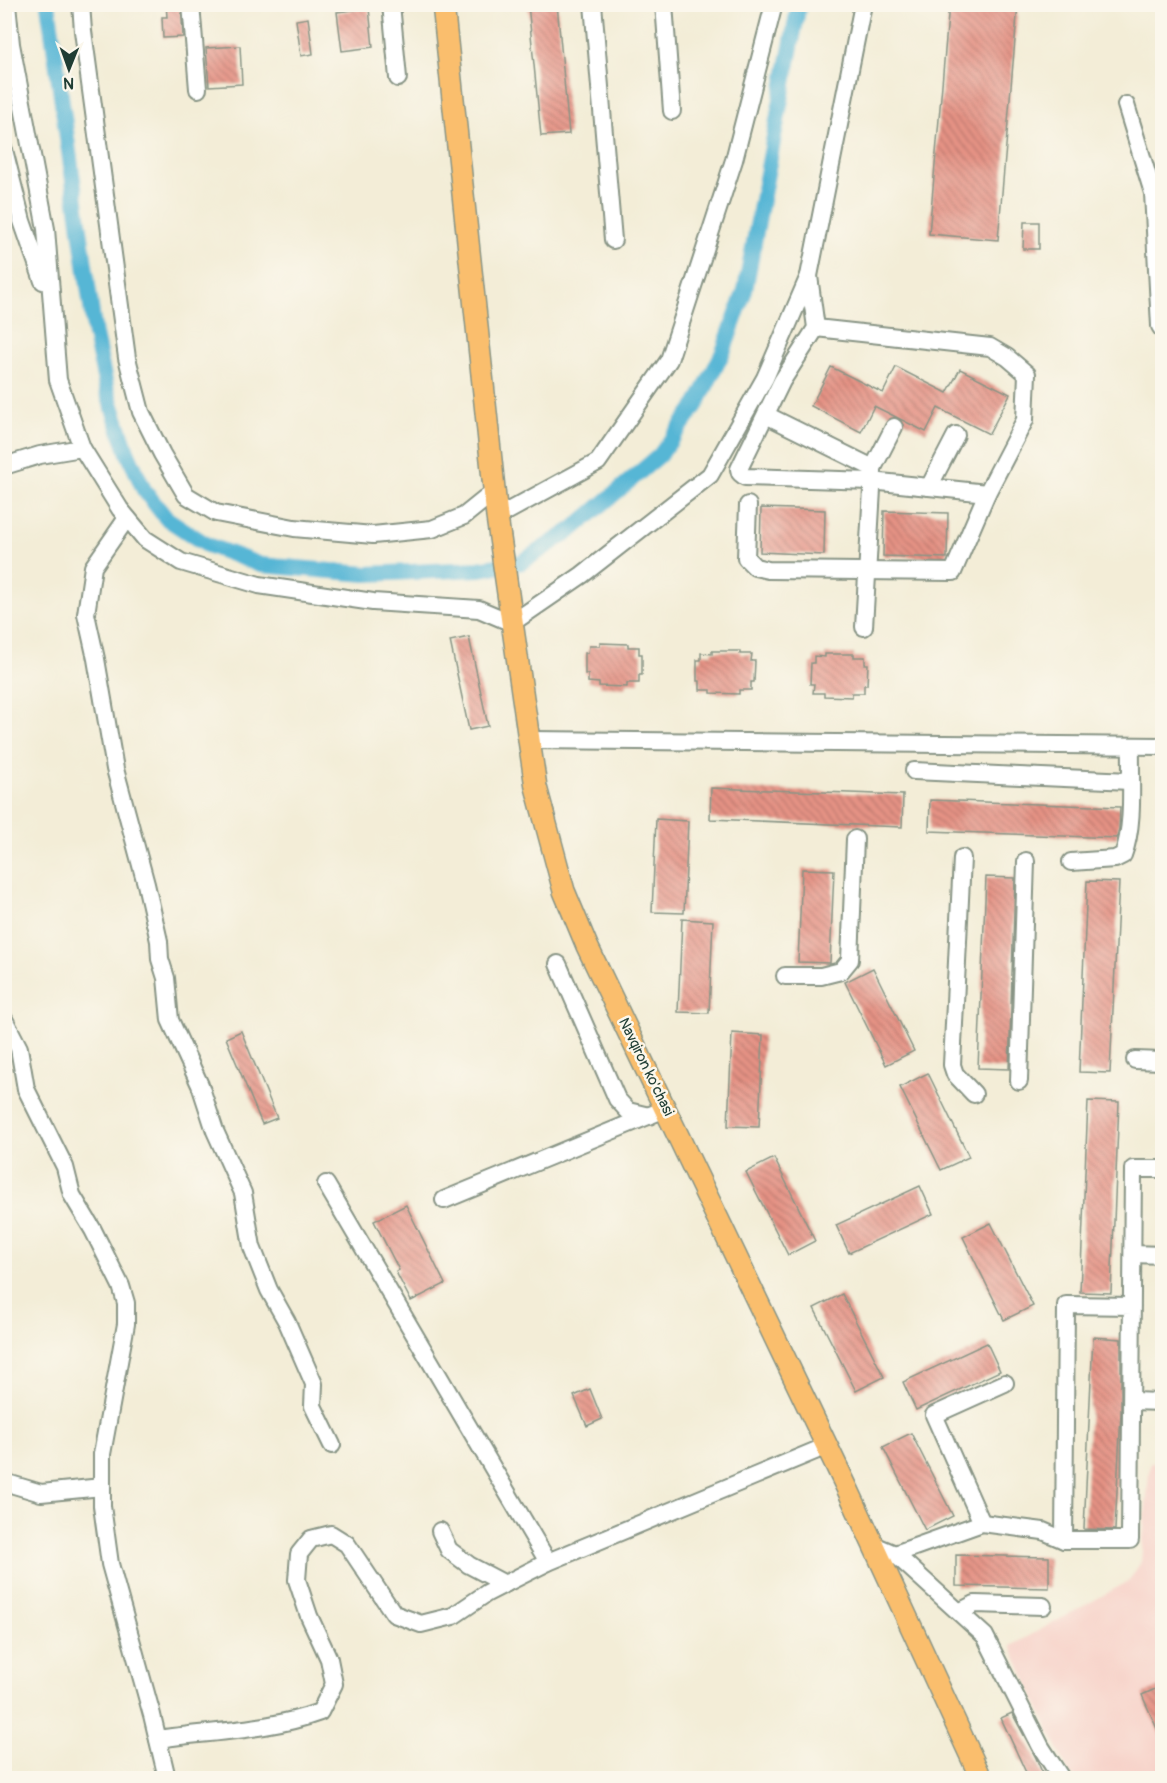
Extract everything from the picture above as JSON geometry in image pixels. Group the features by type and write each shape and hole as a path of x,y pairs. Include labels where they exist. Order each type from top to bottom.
{"main road":[{"name":"Navqiron ko'chasi","path":"443,4 497,517 536,787 564,891 657,1112 827,1446 981,1779"}],"street":[{"path":"7,4 11,44 45,229 58,380 82,448 127,518 145,539 181,562 259,585 373,603 479,609 512,622 582,575 710,475 765,378 809,276 863,4"},
{"path":"81,4 127,358 141,412 186,495 216,513 294,528 373,535 432,529 464,516 495,491"},
{"path":"191,4 198,89"},
{"path":"391,4 398,78"},
{"path":"593,4 613,240"},
{"path":"664,4 672,111"},
{"path":"497,517 598,462 669,360 734,160 774,4"},
{"path":"1126,105 1153,194 1162,329"},
{"path":"4,150 22,221 52,307"},
{"path":"809,276 816,328 782,381 740,473 745,477 872,474 929,487 987,493"},
{"path":"748,505 746,558 755,567 768,570 953,572 987,493 1025,420 1027,374 1007,357 990,347 816,328"},
{"path":"766,415 872,474"},
{"path":"864,627 872,474 894,427"},
{"path":"929,487 957,435"},
{"path":"4,466 40,455 82,448"},
{"path":"127,518 93,567 86,614 115,769 159,941 160,959 166,978 170,1020 201,1085 215,1131 243,1193 252,1247 268,1290 287,1323 314,1384 313,1406 332,1444"},
{"path":"529,740 1162,746"},
{"path":"951,744 952,773"},
{"path":"1071,862 1115,859 1123,855 1128,843 1131,746"},
{"path":"914,771 1130,781"},
{"path":"785,976 821,976 841,971 850,960 855,839"},
{"path":"962,858 952,1065 955,1074 974,1094"},
{"path":"1019,1080 1026,861"},
{"path":"558,964 617,1099 628,1111 657,1112"},
{"path":"4,1019 19,1048 26,1089 65,1167 72,1195 112,1267 126,1303 126,1324 102,1454 102,1506 111,1564 167,1779"},
{"path":"1136,1060 1162,1061"},
{"path":"444,1200 657,1112"},
{"path":"895,1554 982,1523 1043,1531 1064,1540 1130,1540 1133,1169 1162,1169"},
{"path":"326,1184 549,1562"},
{"path":"1133,1254 1162,1255"},
{"path":"1064,1540 1066,1305 1132,1306"},
{"path":"982,1523 934,1415 1005,1383"},
{"path":"1131,1401 1162,1402"},
{"path":"158,1739 293,1722 320,1712 334,1684 329,1659 309,1616 297,1580 299,1554 311,1539 331,1534 347,1544 394,1614 421,1624 453,1616 487,1593 549,1562 827,1446"},
{"path":"4,1482 42,1493 102,1487"},
{"path":"440,1531 449,1550 469,1565 505,1584"},
{"path":"874,1545 895,1554 985,1636 1041,1748 1060,1779"},
{"path":"960,1612 975,1604 1043,1606"}],"shaded area":[{"path":"1150,1463 1162,1464 1162,1778 1079,1778 1070,1776 1011,1646 1129,1581 1141,1562"}],"building":[{"path":"166,4 181,4 183,37 163,38 162,17 167,17"},
{"path":"528,4 557,4 569,134 541,136"},
{"path":"949,4 1018,4 998,240 929,234"},
{"path":"369,8 373,47 342,51 337,12"},
{"path":"308,18 313,54 301,56 296,20"},
{"path":"240,46 242,84 209,86 206,48"},
{"path":"1024,222 1039,222 1039,249 1023,249"},
{"path":"831,367 883,393 896,367 947,393 960,369 1010,394 989,434 938,408 926,432 874,406 861,432 811,406"},
{"path":"761,508 825,510 824,555 760,552"},
{"path":"884,511 948,513 947,558 883,556"},
{"path":"469,637 488,726 469,730 450,641"},
{"path":"600,643 628,644 628,647 639,647 639,654 642,654 642,675 639,675 639,683 627,683 627,687 599,686 599,683 588,682 588,674 585,674 585,653 588,653 589,646 600,646"},
{"path":"712,651 740,651 740,654 752,654 751,661 755,661 754,682 751,682 751,690 739,690 739,694 711,693 711,690 700,690 700,681 697,681 697,660 701,660 701,653 712,654"},
{"path":"825,654 854,654 854,657 865,657 865,664 868,664 867,685 864,685 864,693 852,693 852,697 824,696 824,693 813,693 814,684 810,684 811,663 814,663 814,656 825,657"},
{"path":"711,788 903,795 902,827 710,819"},
{"path":"930,800 1120,807 1119,828 1117,838 929,831"},
{"path":"656,819 688,821 684,913 652,912"},
{"path":"802,869 834,870 830,963 798,962"},
{"path":"986,877 1015,878 1009,1069 978,1068"},
{"path":"1087,881 1119,882 1110,1073 1079,1072"},
{"path":"682,919 713,921 709,1013 678,1012"},
{"path":"873,968 914,1051 886,1065 845,982"},
{"path":"241,1031 277,1118 262,1124 226,1038"},
{"path":"732,1033 763,1035 759,1127 728,1126"},
{"path":"928,1073 969,1157 941,1170 900,1087"},
{"path":"1088,1101 1119,1102 1111,1293 1080,1292"},
{"path":"774,1158 815,1241 788,1255 746,1172"},
{"path":"920,1186 933,1214 849,1253 836,1225"},
{"path":"406,1205 445,1284 411,1301 396,1272 399,1270 374,1221"},
{"path":"991,1223 1033,1306 1004,1320 963,1237"},
{"path":"842,1294 884,1377 856,1391 814,1308"},
{"path":"1093,1337 1121,1339 1121,1412 1115,1530 1084,1529"},
{"path":"987,1343 1000,1371 916,1410 903,1382"},
{"path":"590,1389 602,1419 587,1426 574,1396"},
{"path":"911,1433 953,1516 925,1530 883,1447"},
{"path":"956,1555 1049,1557 1049,1588 956,1586"},
{"path":"1162,1686 1162,1740 1142,1695"},
{"path":"1012,1713 1045,1779 1029,1779 1001,1718"}],"waterway":[{"path":"48,4 95,335 107,391 127,451 144,490 166,518 207,545 261,565 366,574 479,569 522,562 573,529 660,455 697,404 723,352 745,290 799,4"}]}
